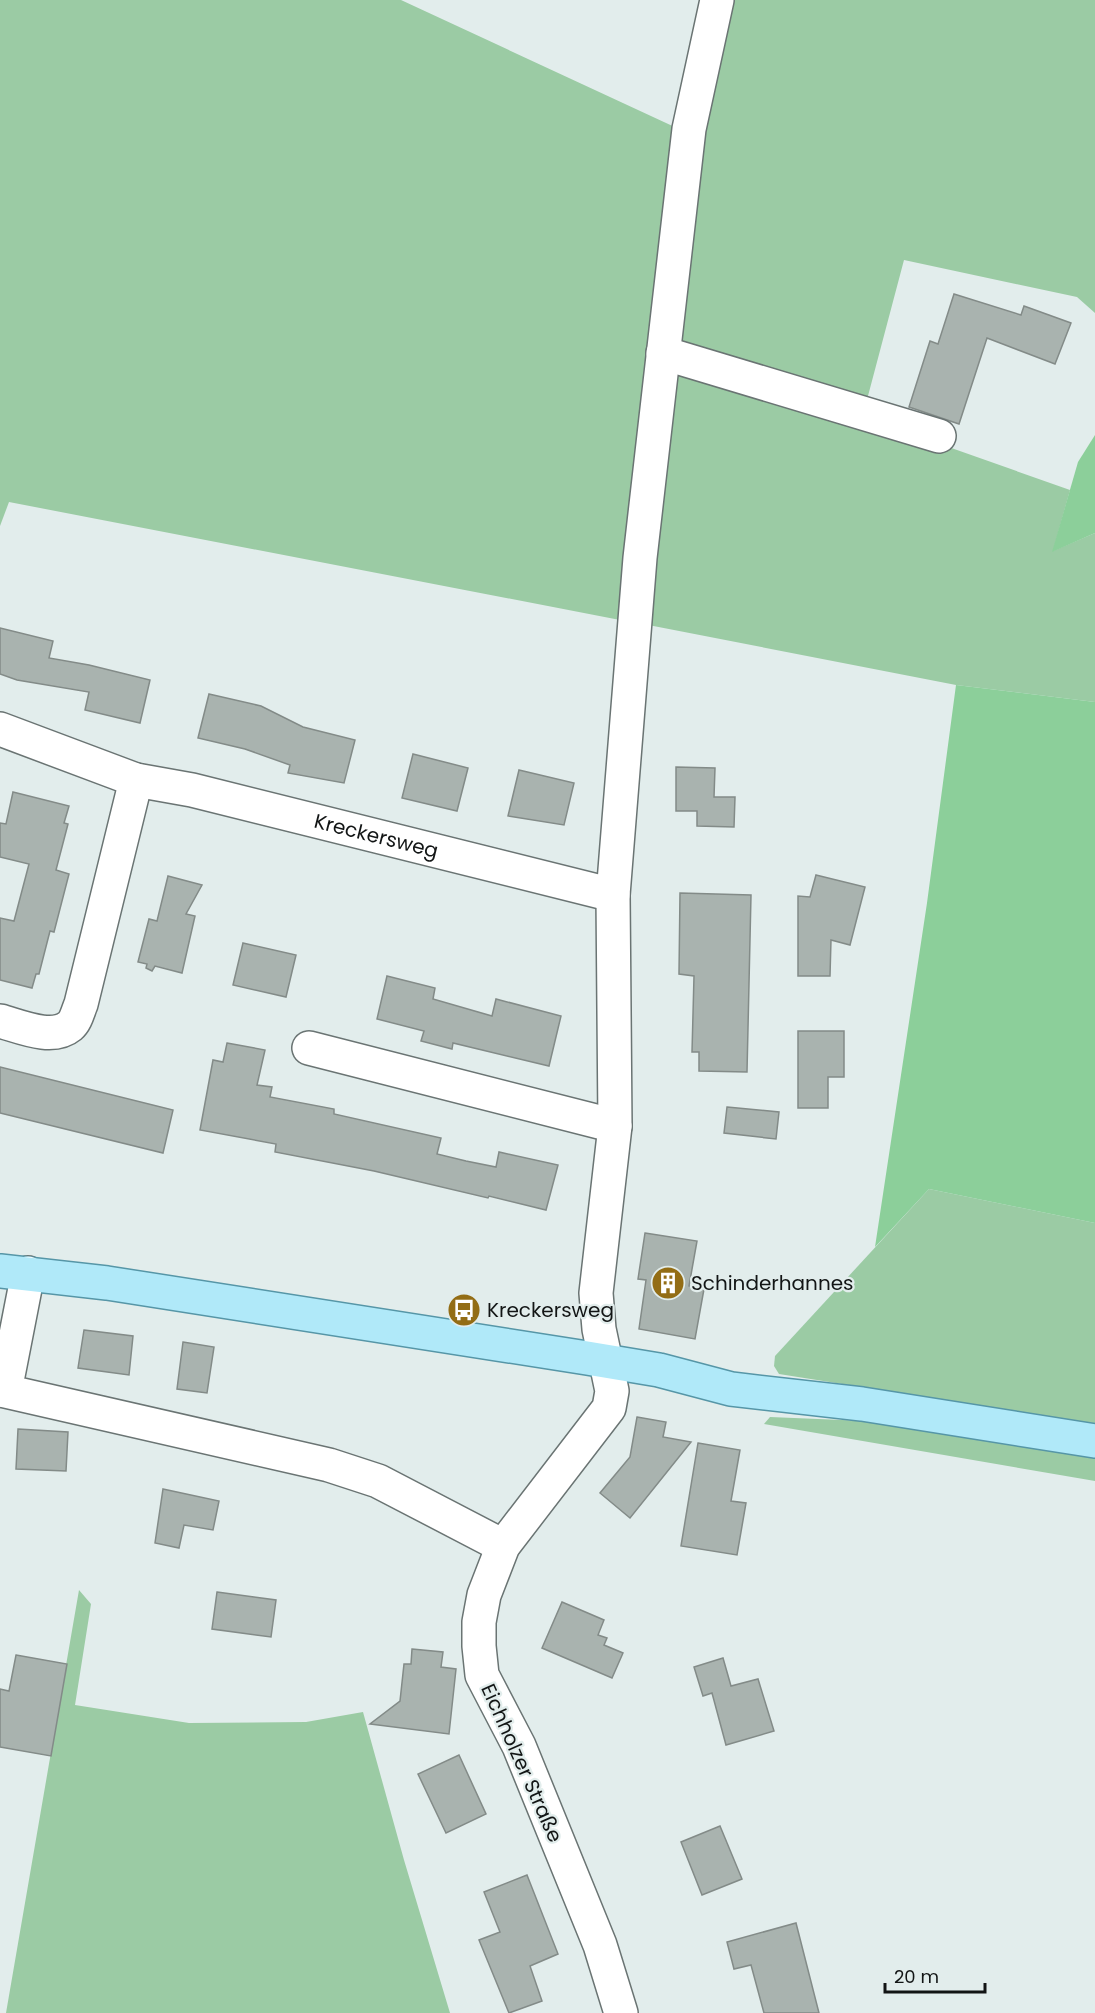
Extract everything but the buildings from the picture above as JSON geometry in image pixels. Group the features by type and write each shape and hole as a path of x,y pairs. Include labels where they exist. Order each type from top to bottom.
{"main road":[{"path":"14,1272 224,1301 658,1370 731,1389 862,1404 1095,1441"}],"street":[{"path":"608,1362 599,1329 596,1293 615,1126 613,895 640,558 689,129 717,0"},
{"path":"663,353 939,436"},
{"name":"Kreckersweg","path":"0,729 136,780 192,790 613,895"},
{"path":"0,1021 43,1032 57,1031 70,1026 76,1017 136,780"},
{"path":"309,1048 615,1126"},
{"path":"14,1272 5,1391 358,1473 388,1486 503,1546"},
{"name":"Eichholzer Straße","path":"608,1362 612,1390 609,1408 503,1546 488,1582 481,1610 479,1646 482,1674 519,1746 600,1945 621,2013"}],"green space":[{"path":"0,0 401,0 679,129 620,620 9,502 0,526"},
{"path":"723,0 1095,0 1095,313 1077,297 904,260 864,411 670,349"},
{"path":"668,359 940,444 1070,490 1053,551 1095,533 1095,702 956,685 638,623"},
{"path":"1095,435 1095,533 1052,552 1078,462"},
{"path":"956,685 1095,702 1095,1223 929,1189 875,1247 927,903"},
{"path":"929,1189 1095,1223 1095,1424 779,1374 774,1366 775,1356"},
{"path":"770,1417 866,1421 1095,1456 1095,1481 764,1424"},
{"path":"79,1590 91,1604 75,1705 189,1723 306,1722 363,1712 450,2013 6,2013"}],"place":[{"name":"Schinderhannes","path":"668,1283"},
{"name":"Kreckersweg","path":"464,1310"}]}
